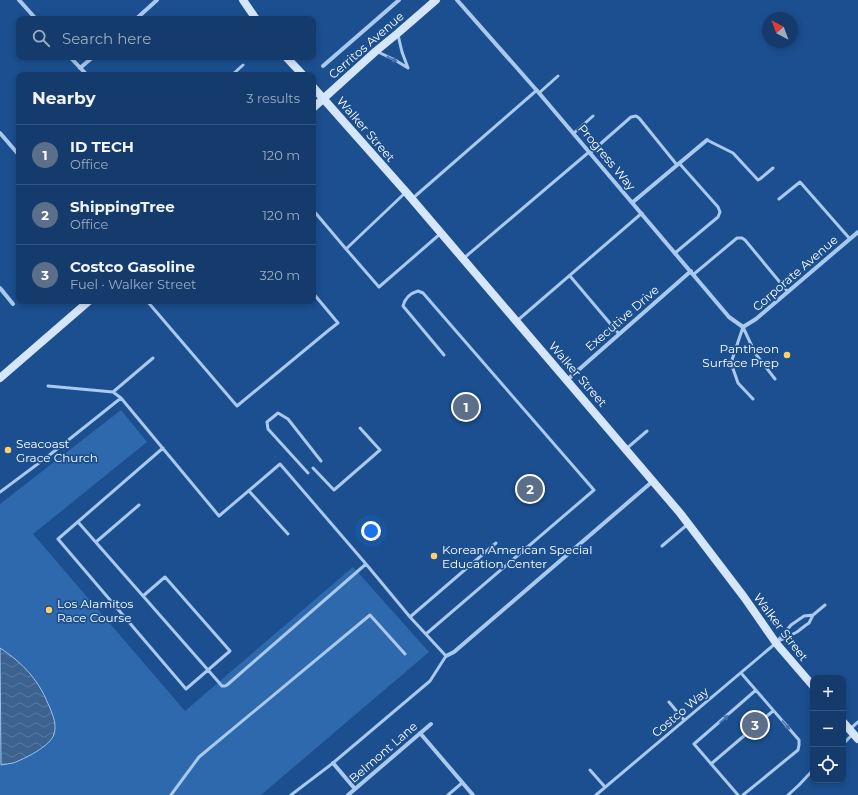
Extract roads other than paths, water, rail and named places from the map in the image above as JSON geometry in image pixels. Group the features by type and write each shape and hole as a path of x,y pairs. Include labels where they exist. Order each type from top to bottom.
{"main road":[{"path":"243,0 254,16"},
{"name":"Cerritos Avenue","path":"316,106 376,51 436,0"},
{"path":"289,60 300,72"},
{"name":"Walker Street","path":"316,90 406,192 440,234 680,513 744,597 776,643 810,683"},
{"path":"0,378 86,304"},
{"path":"846,725 855,735"}],"street":[{"path":"19,0 33,16"},
{"path":"139,16 157,0"},
{"path":"323,66 398,0"},
{"name":"Progress Way","path":"457,0 538,91 729,317 743,327"},
{"path":"73,60 83,72"},
{"path":"80,68 89,60"},
{"path":"0,134 16,152"},
{"path":"632,202 707,140"},
{"name":"Corporate Avenue","path":"743,327 756,319 858,232"},
{"name":"Executive Drive","path":"567,380 692,273"},
{"path":"0,288 13,304"},
{"path":"446,656 454,652 653,481"},
{"name":"Belmont Lane","path":"348,795 431,724"},
{"path":"420,733 473,795"},
{"path":"333,763 355,789"}],"lane":[{"path":"376,51 408,68 402,52 398,33"},
{"path":"235,72 243,65"},
{"path":"411,199 538,91 558,76"},
{"path":"574,133 593,116"},
{"path":"463,260 632,117 636,116 718,207 720,212 718,217 675,253"},
{"path":"707,140 733,153 758,180 760,180 773,168"},
{"path":"779,199 800,182 850,239"},
{"path":"346,249 406,192"},
{"path":"516,322 642,213"},
{"path":"316,214 379,287 440,234"},
{"path":"692,273 737,238 742,238 788,292"},
{"path":"570,276 619,334"},
{"path":"426,634 594,490 423,293 418,291 414,292 404,301 403,306 444,355"},
{"path":"150,304 237,406 338,323 316,297"},
{"path":"743,327 755,353 775,379"},
{"path":"743,327 731,364 738,383 753,399"},
{"path":"113,392 153,358"},
{"path":"48,386 113,392 121,398 220,516 280,464 410,617 446,656 430,681 333,763 291,795"},
{"path":"0,492 121,398"},
{"path":"308,473 268,429 267,422 278,413 288,419 321,461"},
{"path":"313,468 334,490 380,450 360,428"},
{"path":"626,449 647,431"},
{"path":"143,596 165,577 230,651 186,689 58,539 163,448"},
{"path":"249,490 288,534"},
{"path":"96,542 139,505"},
{"path":"78,522 222,686 227,685 366,564"},
{"path":"662,546 688,524"},
{"path":"410,617 496,543"},
{"path":"776,643 791,625 804,616 813,614 825,605"},
{"path":"776,643 797,632 809,623 813,614"},
{"path":"171,795 199,757 370,615 406,654"},
{"name":"Costco Way","path":"596,795 776,643"},
{"path":"741,673 798,740 799,745 798,750 743,795"},
{"path":"738,795 694,744 756,690"},
{"path":"669,702 684,720"},
{"path":"767,716 773,710"},
{"path":"846,742 855,735 858,722"},
{"path":"711,764 745,735"},
{"path":"590,770 605,787"},
{"path":"788,795 810,773"},
{"path":"448,795 462,783"}],"water":[{"path":"0,648 24,667 34,678 50,708 55,727 52,739 43,747 18,761 1,765"}],"place":[{"name":"Pantheon Surface Prep","path":"787,355"},
{"name":"ID TECH","path":"466,407"},
{"name":"Seacoast Grace Church","path":"8,450"},
{"name":"ShippingTree","path":"530,489"},
{"name":"Korean American Special Education Center","path":"434,556"},
{"name":"Los Alamitos Race Course","path":"49,610"},
{"name":"Costco Gasoline","path":"755,725"}]}
